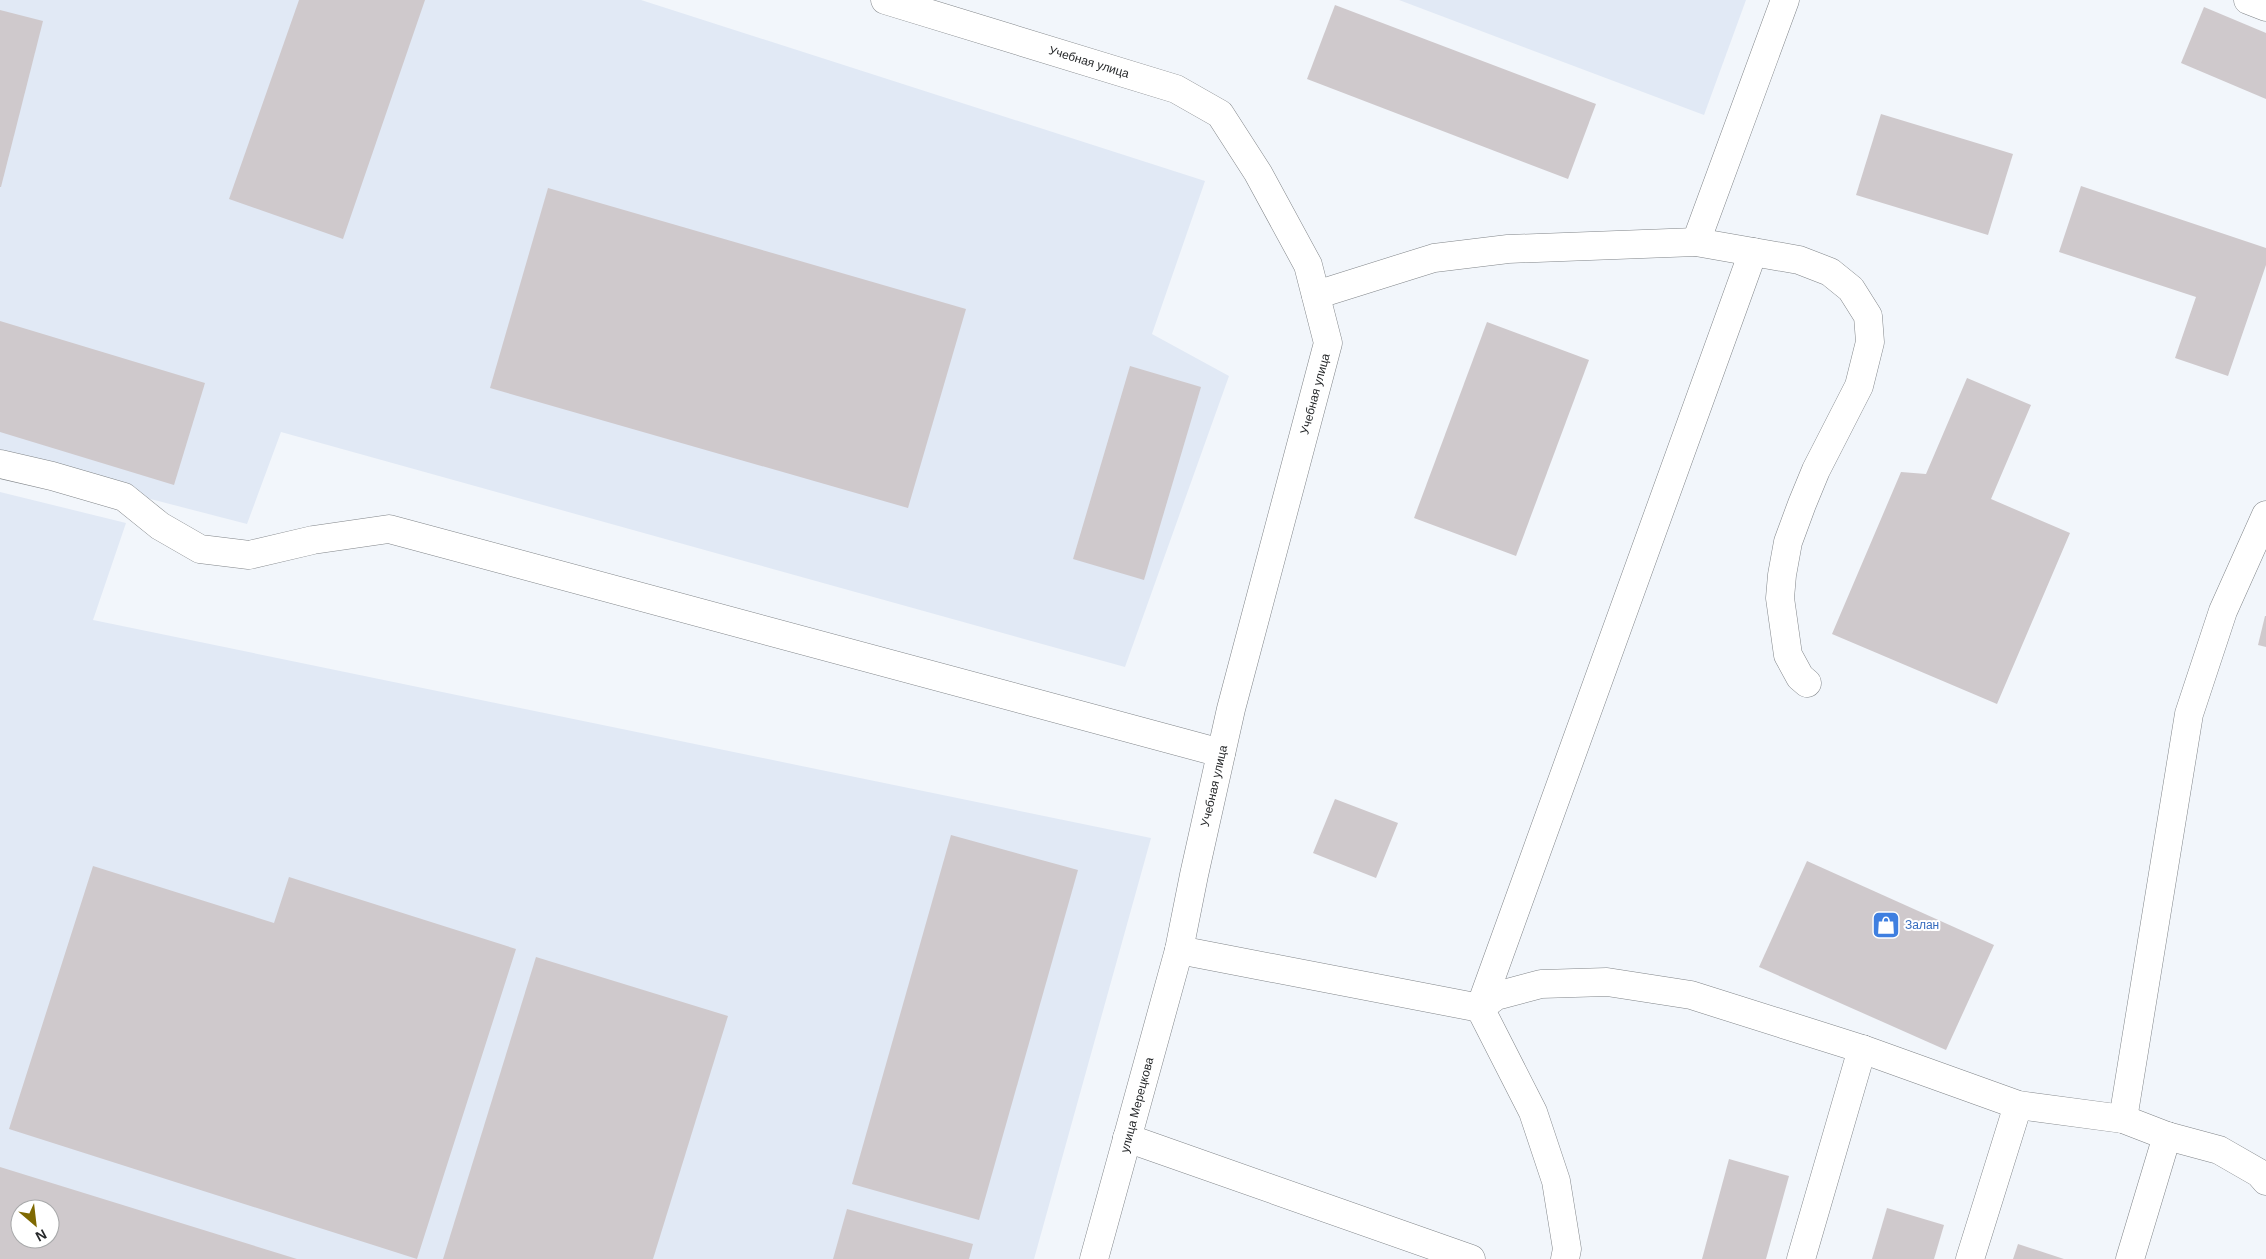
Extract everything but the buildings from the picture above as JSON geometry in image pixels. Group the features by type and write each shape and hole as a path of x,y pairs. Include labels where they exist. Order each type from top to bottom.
{"street":[{"name":"Учебная улица","path":"885,0 1176,89 1220,114 1258,173 1308,265 1328,343 1221,752 1179,950"},
{"path":"1696,242 1785,0"},
{"path":"2248,0 2266,7"},
{"path":"1316,295 1434,258 1508,249 1696,242 1799,260 1830,272 1851,289 1868,316 1870,342 1859,386 1816,470 1788,542 1780,598 1788,655 1800,677 1807,683"},
{"path":"1565,1259 1567,1250 1556,1182 1533,1112 1480,1008 1753,252"},
{"path":"0,464 52,476 124,497 160,526 200,549 249,555 313,540 389,529 1221,752"},
{"path":"2123,1119 2189,714 2223,611 2266,515"},
{"path":"1179,950 1480,1008 1496,996 1541,984 1607,982 1690,995 1862,1049 2018,1105 2123,1119 2167,1136 2219,1150 2259,1173 2266,1181"},
{"name":"улица Мерецкова","path":"1094,1259 1179,950"},
{"path":"1801,1259 1862,1049"},
{"path":"1970,1259 2018,1105"},
{"path":"2130,1259 2167,1136"},
{"path":"1128,1138 1471,1259"}],"shaded area":[{"path":"0,0 641,0 1205,181 1152,334 1229,376 1125,667 281,432 247,524 0,460"},
{"path":"1399,0 1746,0 1704,115"},
{"path":"0,492 126,523 93,620 1151,838 1034,1259 0,1259"}],"place":[{"name":"Залан","path":"1886,925"}]}
